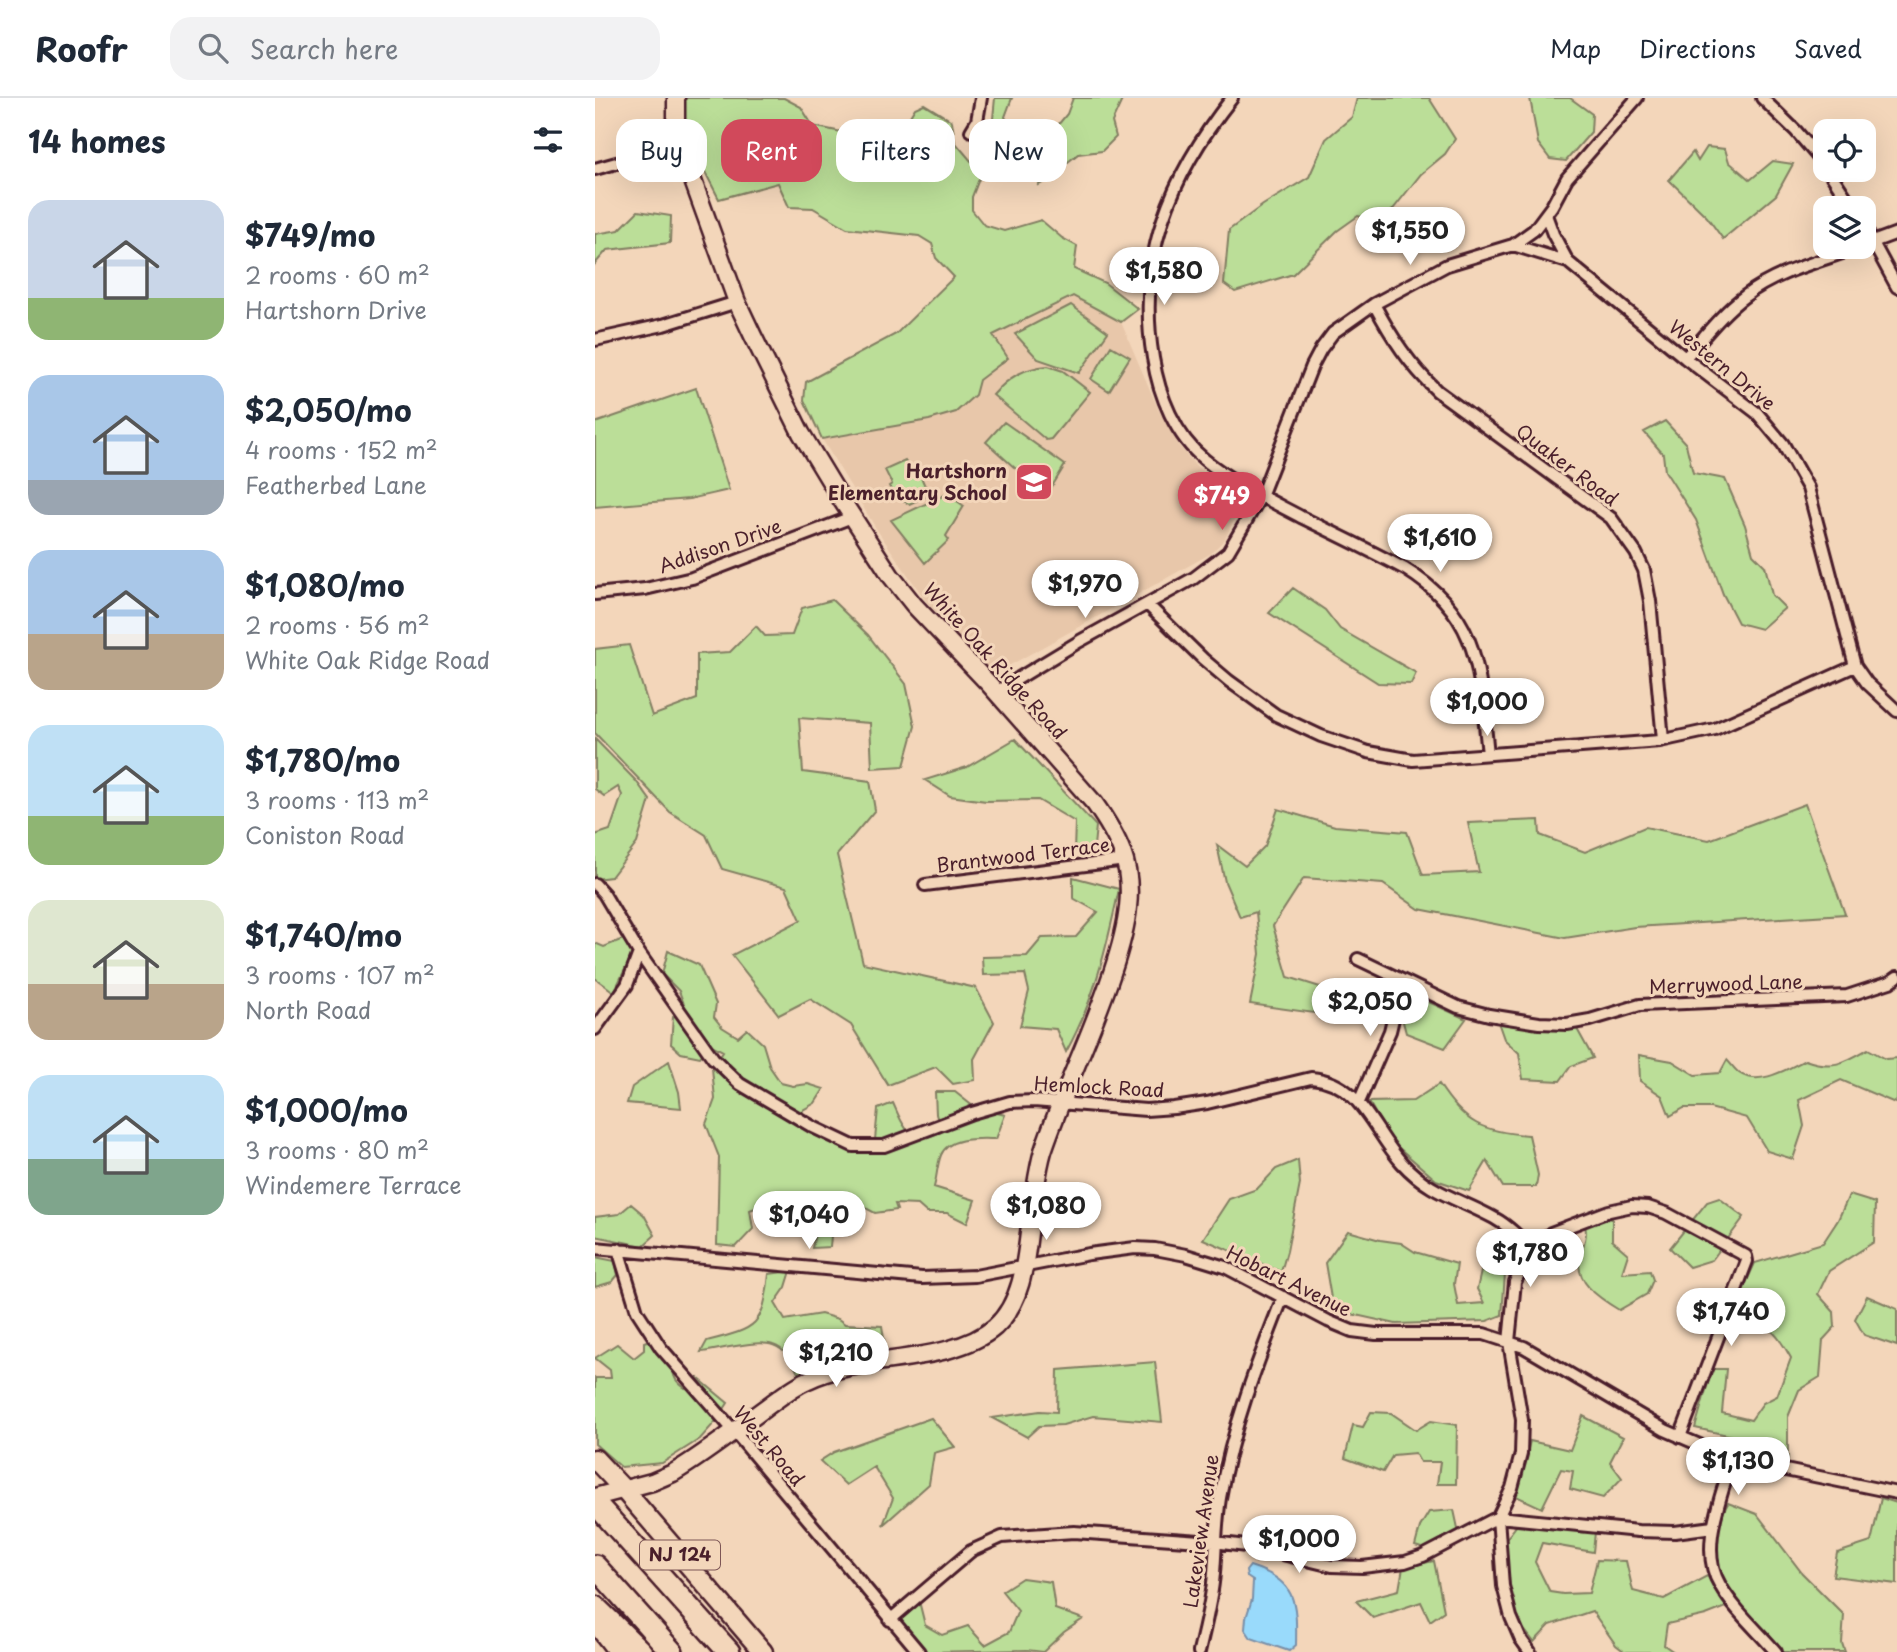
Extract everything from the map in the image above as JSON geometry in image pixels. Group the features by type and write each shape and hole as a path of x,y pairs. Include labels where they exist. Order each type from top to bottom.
{"highway":[{"path":"605,1496 729,1652"},
{"path":"595,1566 672,1652"},
{"path":"595,1608 641,1652"}],"main road":[{"name":"NJ 124","path":"595,1459 605,1496 763,1652"},
{"path":"595,1622 618,1652"}],"street":[{"name":"White Oak Ridge Road","path":"676,119 677,98"},
{"path":"978,119 981,98"},
{"path":"1232,98 1192,155 1167,208 1150,266 1151,348 1161,394 1179,430 1204,460 1261,496 1405,569 1423,580 1447,602 1471,641 1477,663 1488,754"},
{"path":"996,692 1080,641 1194,578 1222,557 1238,538 1261,496 1321,349 1333,333 1374,304 1447,265 1513,245 1534,230 1567,178 1637,98"},
{"path":"1762,98 1813,152"},
{"path":"595,169 616,163"},
{"name":"White Oak Ridge Road","path":"605,1496 673,1473 807,1380 857,1365 944,1349 982,1335 1003,1319 1011,1307 1024,1268 1039,1168 1060,1105 1100,1010 1121,944 1129,891 1126,860 1119,840 1095,804 996,692 914,605 852,517 779,393 737,302 693,182"},
{"name":"Western Drive","path":"1546,215 1568,262"},
{"path":"1876,240 1897,233"},
{"name":"Western Drive","path":"1513,245 1568,262 1757,413 1783,444 1808,488 1855,666 1867,683 1897,712"},
{"path":"1876,258 1897,287"},
{"path":"1685,358 1729,309 1746,295 1791,272 1826,259"},
{"path":"595,340 663,325 737,302"},
{"name":"Quaker Road","path":"1374,304 1396,345 1437,391 1611,518 1623,533 1644,570 1650,601 1663,740"},
{"name":"Addison Drive","path":"595,594 645,589 692,578 852,517"},
{"path":"1148,604 1203,659 1276,715 1321,736 1368,752 1413,760 1663,740 1716,729 1855,666"},
{"name":"Brantwood Terrace","path":"925,885 1126,860"},
{"name":"Hemlock Road","path":"595,884 604,894 639,953 713,1058 740,1084 813,1127 853,1146 884,1146 972,1113 1010,1102 1034,1101 1146,1110 1174,1108 1207,1103 1311,1078 1337,1083 1359,1102 1389,1146 1420,1181 1459,1203 1497,1219 1531,1250"},
{"path":"595,1029 627,985 639,953"},
{"name":"Merrywood Lane","path":"1358,959 1458,1007 1539,1023 1567,1024 1640,1005 1847,996 1890,982 1897,977"},
{"path":"1359,1102 1390,1031 1402,982"},
{"path":"1531,1652 1520,1638 1511,1617 1503,1586 1497,1517 1512,1488 1522,1437 1520,1402 1509,1342 1515,1282 1531,1250 1551,1233 1598,1215 1632,1206 1648,1207 1666,1213 1746,1256 1747,1261 1680,1437"},
{"name":"Hobart Avenue","path":"595,1248 922,1278 975,1276 1115,1250 1155,1249 1225,1267 1352,1331 1377,1334 1483,1334 1509,1342 1524,1347 1665,1430 1732,1459 1897,1493"},
{"name":"West Road","path":"618,1249 637,1311 661,1348 919,1652"},
{"name":"Lakeview Avenue","path":"1199,1652 1211,1599 1220,1497 1233,1440 1252,1375 1283,1297"},
{"path":"1732,1459 1713,1527 1713,1569 1719,1584 1776,1652"},
{"path":"890,1620 971,1550 1002,1537 1074,1532 1215,1542 1254,1547 1332,1566 1405,1562 1423,1556 1497,1517 1638,1531 1675,1532 1713,1527"}],"shaded area":[{"name":"Hartshorn Elementary School","path":"1073,295 1121,322 1159,411 1179,446 1195,465 1245,499 1225,539 1210,554 994,674 926,601 877,530 822,439 928,420 956,412 975,395 979,380 1008,358 993,335"}],"green space":[{"path":"685,98 784,98 801,107 809,119 721,119 721,182 822,182 822,128 836,131 836,182 955,182 955,142 969,159 969,182 978,182 972,197 972,210 984,225 1004,231 1041,220 1062,238 1077,246 1074,269 1105,283 1138,309 1121,322 1073,296 993,335 1008,358 979,380 975,395 956,412 929,420 822,439 804,400 806,382 896,334 954,277 936,258 932,244 919,236 847,228 813,208 789,207 778,183 719,199 707,176 707,119 683,119"},
{"path":"995,98 1012,98 1006,119 993,119"},
{"path":"1073,98 1123,98 1112,122 1116,137 1102,151 1078,154 1067,163 1067,119 1063,119"},
{"path":"1357,98 1429,98 1455,139 1445,154 1421,174 1383,222 1358,216 1337,231 1293,274 1235,292 1224,284 1229,230 1309,177 1326,139 1352,117"},
{"path":"1530,98 1570,98 1592,114 1591,132 1566,161 1550,159 1538,143"},
{"path":"924,104 949,119 908,119 915,108"},
{"path":"1707,147 1725,149 1729,162 1750,180 1773,161 1793,164 1776,195 1723,239 1707,217 1669,180 1693,152 1698,161"},
{"path":"638,211 671,216 670,243 607,250 595,264 595,234 619,230"},
{"path":"1071,305 1108,332 1079,373 1038,359 1015,334"},
{"path":"1111,346 1130,357 1109,391 1091,379"},
{"path":"1048,366 1063,371 1090,392 1051,439 1046,440 993,395 1017,374"},
{"path":"696,388 729,490 689,499 595,507 595,423"},
{"path":"1665,421 1686,444 1693,473 1725,479 1745,525 1753,554 1765,566 1772,595 1785,608 1761,629 1738,623 1723,594 1696,520 1665,471 1663,454 1644,432"},
{"path":"1004,422 1065,465 1048,493 1040,482 1016,469 986,442"},
{"path":"905,461 913,474 921,477 929,495 909,504 894,495 885,470"},
{"path":"947,494 964,506 946,536 949,540 925,563 891,520"},
{"path":"1293,588 1325,610 1340,629 1416,673 1411,684 1378,683 1269,613"},
{"path":"832,600 868,635 906,684 915,726 904,766 872,768 870,723 799,718 803,772 870,781 875,810 837,855 863,963 976,988 994,1022 974,1059 975,1080 953,1084 936,1067 888,1085 851,1025 810,999 779,1015 732,955 801,920 786,887 722,869 706,835 670,812 595,733 595,649 629,645 652,716 697,699 697,654 730,652 756,626 765,636 792,635 802,608"},
{"path":"595,739 636,781 650,800 637,843 611,877 595,879 595,835 610,830 622,795 618,787 604,796 595,789"},
{"path":"1015,739 1096,826 1094,846 1074,852 1075,822 1038,800 986,801 950,796 925,780 967,767"},
{"path":"1805,804 1845,914 1635,927 1565,938 1419,909 1383,884 1304,878 1273,926 1288,977 1320,987 1314,1013 1250,1004 1260,954 1256,912 1240,917 1225,882 1217,845 1245,866 1265,846 1278,809 1335,826 1407,832 1423,875 1479,872 1468,823 1539,820 1540,835 1585,852 1645,827 1709,840"},
{"path":"1073,877 1119,889 1092,993 1066,1052 1056,1029 1020,1026 1029,991 1025,974 983,975 982,957 1027,956 1042,938 1076,937 1098,912 1073,898"},
{"path":"623,939 633,953 614,992 595,978 595,943 604,947"},
{"path":"668,951 699,965 716,1004 714,1017 722,1027 738,1037 747,1029 763,1044 770,1067 781,1083 793,1086 808,1084 824,1089 815,1103 803,1110 800,1126 844,1147 874,1150 878,1109 893,1103 908,1130 923,1138 941,1132 936,1114 935,1092 955,1092 974,1107 1005,1115 996,1139 974,1139 951,1144 941,1155 934,1187 975,1200 967,1223 947,1213 927,1213 918,1205 895,1204 897,1210 875,1213 862,1206 833,1214 830,1247 812,1248 818,1219 811,1211 758,1207 750,1210 753,1229 736,1247 717,1245 719,1157 706,1124 715,1099 712,1068 723,1051 710,1044 700,1057 681,1053 671,1044 673,1017 685,1007 679,991 662,974"},
{"path":"1409,993 1466,1019 1445,1048 1406,1033 1402,1018"},
{"path":"1498,1022 1577,1029 1593,1058 1571,1066 1560,1081 1523,1079 1519,1053 1504,1039"},
{"path":"1868,1049 1886,1059 1897,1058 1895,1103 1841,1080 1799,1100 1804,1126 1793,1159 1767,1151 1747,1118 1710,1108 1684,1108 1670,1116 1662,1096 1640,1081 1639,1055 1672,1061 1695,1075 1720,1073 1727,1060 1739,1073 1755,1078 1773,1075 1805,1060 1831,1065"},
{"path":"669,1061 681,1108 627,1103 632,1087"},
{"path":"1439,1084 1457,1108 1476,1123 1499,1131 1529,1135 1538,1175 1536,1187 1503,1187 1487,1161 1469,1191 1436,1180 1391,1141 1369,1102 1413,1101"},
{"path":"1298,1160 1300,1184 1281,1272 1203,1239 1229,1199 1257,1189 1276,1169"},
{"path":"1849,1195 1875,1203 1874,1242 1829,1271 1818,1294 1834,1312 1835,1327 1823,1340 1820,1377 1799,1390 1788,1417 1788,1460 1744,1454 1732,1436 1695,1428 1712,1369 1726,1369 1722,1413 1751,1420 1763,1403 1777,1396 1791,1358 1773,1332 1761,1324 1731,1316 1755,1263 1823,1243 1838,1220"},
{"path":"1719,1198 1744,1217 1712,1260 1689,1267 1670,1248 1707,1202"},
{"path":"631,1204 644,1215 655,1235 643,1246 595,1236 595,1217 619,1214"},
{"path":"1612,1215 1612,1240 1628,1254 1622,1273 1650,1271 1653,1280 1647,1294 1619,1310 1589,1288 1580,1272 1579,1264 1586,1237 1585,1226"},
{"path":"1348,1231 1401,1243 1415,1252 1457,1264 1454,1284 1458,1305 1484,1303 1477,1289 1482,1267 1505,1274 1502,1315 1487,1321 1396,1324 1333,1310 1325,1263"},
{"path":"595,1257 615,1261 618,1275 612,1282 595,1287"},
{"path":"791,1271 786,1287 775,1303 785,1320 821,1314 845,1324 882,1326 886,1351 828,1363 798,1373 785,1353 766,1343 701,1352 707,1341 737,1332 755,1322 764,1305 769,1274"},
{"path":"1867,1296 1897,1309 1897,1346 1864,1335 1855,1319"},
{"path":"658,1337 674,1359 673,1373 678,1382 685,1388 698,1378 728,1403 700,1439 662,1463 621,1467 595,1444 595,1378 611,1378 610,1370 595,1358 617,1344 634,1358 644,1350 644,1342"},
{"path":"1155,1362 1162,1422 1093,1416 1063,1425 1039,1426 1027,1437 992,1418 1040,1411 1057,1412 1058,1370"},
{"path":"1371,1412 1391,1413 1416,1430 1431,1421 1457,1425 1456,1484 1437,1484 1440,1462 1420,1462 1415,1453 1393,1455 1383,1472 1345,1458 1353,1425 1363,1427"},
{"path":"1583,1416 1623,1437 1610,1462 1622,1478 1603,1498 1570,1489 1573,1471 1561,1469 1542,1508 1516,1496 1530,1441 1570,1450"},
{"path":"931,1418 955,1447 934,1453 929,1484 883,1525 893,1498 874,1467 846,1485 820,1461 834,1452"},
{"path":"1881,1498 1897,1503 1897,1584 1833,1576 1837,1553 1871,1542"},
{"path":"1728,1503 1757,1514 1802,1573 1844,1615 1842,1643 1845,1652 1780,1652 1733,1599 1723,1584 1717,1553 1720,1522"},
{"path":"1454,1510 1459,1533 1428,1550 1415,1546 1420,1527 1429,1512"},
{"path":"1517,1525 1595,1532 1593,1552 1542,1543 1535,1562 1550,1592 1589,1593 1597,1560 1626,1561 1633,1591 1664,1599 1707,1576 1729,1606 1706,1615 1667,1624 1664,1645 1674,1652 1625,1652 1616,1645 1592,1611 1550,1625 1534,1642 1515,1618 1503,1543"},
{"path":"1434,1561 1444,1611 1430,1621 1421,1602 1373,1618 1356,1601 1399,1590 1403,1567"},
{"path":"1022,1578 1051,1582 1055,1609 1083,1619 1043,1652 926,1652 899,1618 919,1601 925,1625 942,1635 968,1626 985,1645 1009,1632 1018,1611 1002,1591"}],"water":[{"path":"1250,1566 1277,1578 1291,1594 1296,1616 1296,1645 1289,1651 1251,1638 1245,1629 1252,1599 1253,1581 1247,1577 1246,1571"}],"place":[{"name":"Hartshorn Elementary School","path":"1034,482"}]}
